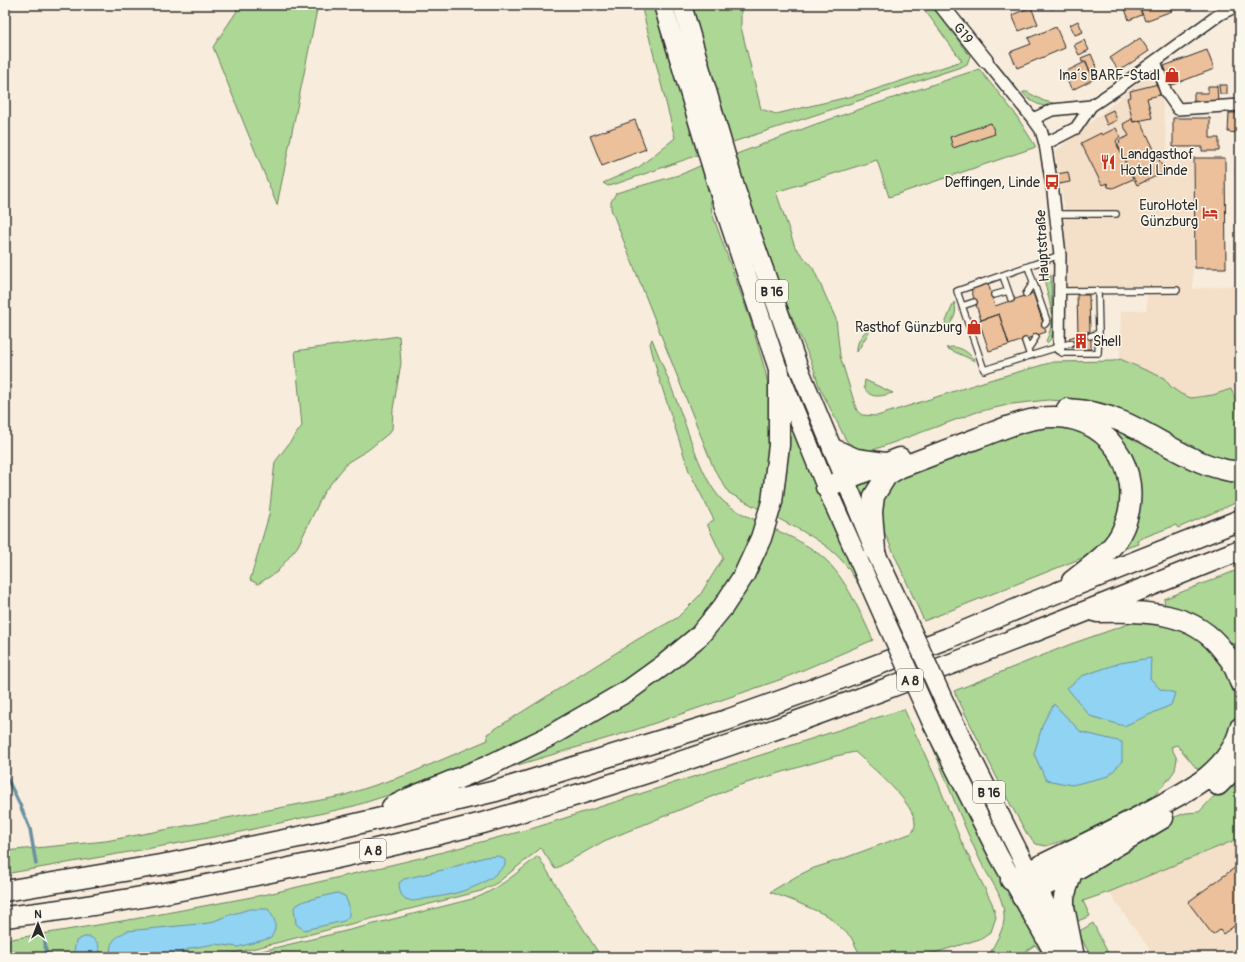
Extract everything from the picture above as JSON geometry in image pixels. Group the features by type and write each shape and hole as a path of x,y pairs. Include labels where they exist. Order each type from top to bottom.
{"highway":[{"path":"360,824 410,798 486,767 548,737 629,690 665,664 699,636 723,607 744,575 760,538 772,502 780,445 779,372"},
{"path":"826,487 993,421 1023,412 1060,408 1102,414 1123,422 1199,461 1222,469 1240,472"},
{"path":"875,551 872,512 874,496 887,475 899,468 993,432 1036,419 1054,417 1070,419 1084,423 1096,430 1107,439 1124,461 1131,489 1130,507 1126,522 1119,536 1098,559 1058,592"},
{"path":"833,449 856,460 887,463"},
{"name":"A 8","path":"5,891 172,863 360,824 496,791 724,720 808,691 948,638 1058,592 1240,520"},
{"name":"A 8","path":"5,917 184,890 313,864 484,822 625,780 733,744 890,688 1240,550"},
{"path":"1084,612 1150,613 1173,617 1194,625 1209,634 1220,647 1232,663 1240,682"},
{"path":"1020,875 1130,821 1170,800 1207,777 1224,761 1232,748 1240,728"},
{"path":"1030,893 1072,872 1216,786 1240,763"},
{"path":"1072,872 1064,897 1064,907 1074,957"}],"main road":[{"name":"B 16","path":"663,5 720,195 779,372 826,487 931,720 978,817 1020,875"},
{"name":"B 16","path":"682,5 736,190 798,366 875,551 949,712 1020,875 1030,893 1074,957"},
{"name":"B 16","path":"1030,893 1056,957"}],"street":[{"name":"G19","path":"941,5 986,61"},
{"path":"1045,144 1076,128 1091,106 1155,61 1218,10 1239,5"},
{"name":"Hauptstraße","path":"986,61 1041,130 1045,144 1053,192 1060,255 1059,348"},
{"path":"1155,61 1166,92 1178,109 1240,105"},
{"path":"1033,119 1052,110 1091,106"}],"lane":[{"path":"1055,214 1116,214"},
{"path":"1060,255 957,291 984,370 1059,348 1071,343"},
{"path":"1028,267 1047,321 1045,324"},
{"path":"1003,276 1011,299"},
{"path":"1026,294 1033,283"},
{"path":"1059,291 1177,290"},
{"path":"994,295 1008,291"},
{"path":"1059,348 1062,353 1098,353 1098,291"},
{"path":"962,306 974,302"},
{"path":"1090,336 1099,333"},
{"path":"1028,349 1036,337"},
{"path":"1025,341 1030,356"}],"shaded area":[{"path":"1148,75 1155,76 1162,98 1168,152 1193,152 1193,289 1238,285 1240,387 1213,395 1191,398 1181,394 1171,387 1164,378 1120,359 1121,311 1147,310 1147,290 1181,289 1067,290 1064,205 1055,152"},
{"path":"1240,838 1240,957 1155,957 1109,892"}],"green space":[{"path":"235,5 318,5 277,205 213,47 237,11"},
{"path":"641,5 657,5 701,154 608,186 603,183 639,167 675,138"},
{"path":"692,5 741,5 741,27 761,109 776,114 861,94 962,61 921,5 932,5 970,56 967,64 961,67 730,143"},
{"path":"979,69 1014,112 1036,147 889,197 877,160 776,192 795,247 813,268 836,319 840,356 857,411 862,415 877,416 986,381 1053,362 1114,361 1120,359 1164,378 1171,387 1181,394 1191,398 1213,395 1231,389 1240,410 1240,466 1216,460 1083,402 1048,400 1012,404 977,412 873,450 861,452 853,448 846,440 819,386 813,366 770,266 734,155 816,124"},
{"path":"1023,92 1027,92 1044,101 1058,104 1053,106 1044,106 1030,100"},
{"path":"704,164 708,178 712,213 750,319 765,370 771,400 773,444 763,511 729,493 714,469 611,209 611,202 616,193 682,174"},
{"path":"1236,167 1240,167 1240,335"},
{"path":"1051,275 1053,331 1051,339 1047,343 1046,341 1051,326 1051,312 1045,283 1046,279"},
{"path":"954,302 956,311 955,315 942,331"},
{"path":"872,327 857,352 861,337"},
{"path":"399,336 401,363 393,409 392,429 368,450 348,462 324,492 298,546 277,572 258,584 250,580 269,515 275,462 302,426 295,351"},
{"path":"652,339 698,459 710,483 723,501 740,513 760,522 747,554 703,623 657,664 506,750 411,788 354,806 236,833 5,874 5,851 106,841 342,796 406,775 488,740 487,734 638,639 677,618 700,595 723,558 707,524 714,520 689,471 658,375 650,344"},
{"path":"952,347 965,351 971,355 975,361 946,348"},
{"path":"865,380 893,393 880,396 869,394 864,387"},
{"path":"783,397 861,588 837,555 821,542 775,517"},
{"path":"1069,425 1099,440 1123,475 1124,510 1106,543 1087,556 924,621 878,518 878,503 898,477 1031,426"},
{"path":"1106,425 1240,481 1240,501 1178,528 1176,525 1137,540 1138,544 1118,551 1132,531"},
{"path":"880,473 865,506 857,485"},
{"path":"772,528 809,547 829,563 849,590 873,640 782,679 635,730 511,767 512,761 684,659"},
{"path":"1240,569 1240,668 1165,607 1164,599"},
{"path":"1137,621 1165,622 1202,636 1234,682 1239,709 1234,733 1204,769 1197,769 1177,745 1171,747 1177,759 1175,770 1153,797 1072,838 1046,846 1036,844 1027,834 1007,798 954,691 1071,644"},
{"path":"904,709 938,783 961,841 992,903 996,917 991,932 983,938 921,957 861,957 851,937 828,916 770,892 814,868 912,833 915,825 914,816 901,796 881,775 855,752 836,756 740,785 604,841 555,869 541,848 497,883 481,891 260,947 216,957 5,957 5,940 134,919 268,894 420,858 534,828"},
{"path":"927,723 981,842 1047,957 1032,957 1041,952 1035,945 1017,957 989,957 1003,926 1003,906 997,891 981,863 957,807 924,725"},
{"path":"1240,775 1240,838 1109,892 1083,901 1090,916 1073,923 1073,890 1082,875 1172,818 1186,813 1199,812 1217,793"},
{"path":"538,856 601,957 236,957 476,898 501,885"},
{"path":"1093,923 1110,957 1091,957 1078,932"}],"water":[{"path":"1151,658 1150,678 1160,689 1175,693 1171,705 1124,726 1090,716 1067,688 1082,676 1120,663"},
{"path":"1054,704 1081,732 1122,742 1122,761 1109,776 1072,785 1046,780 1034,754 1043,723"},
{"path":"499,856 505,860 505,865 499,872 479,885 464,891 414,901 404,898 401,894 399,883 404,879 447,869 485,857"},
{"path":"337,893 345,896 349,906 349,916 344,921 304,930 296,924 294,907 304,901"},
{"path":"250,909 268,909 275,923 275,930 271,938 238,947 215,944 191,948 170,957 111,957 110,952 113,941 127,931 209,923"},
{"path":"84,937 91,937 98,943 101,957 74,957 76,941"}],"building":[{"path":"1049,5 1060,5 1051,9"},
{"path":"1138,5 1142,15 1129,20 1125,9"},
{"path":"1139,5 1170,5 1172,11 1145,21"},
{"path":"1031,7 1038,24 1019,31 1012,15"},
{"path":"1078,21 1083,32 1075,35 1070,25"},
{"path":"1240,21 1240,37 1236,22"},
{"path":"1056,27 1065,48 1017,68 1010,52 1031,44 1028,38"},
{"path":"1140,38 1149,51 1119,71 1110,58"},
{"path":"1084,40 1089,50 1079,55 1074,45"},
{"path":"1207,50 1214,69 1172,85 1164,66"},
{"path":"1091,54 1097,68 1090,71 1086,61 1082,62 1081,58"},
{"path":"1085,62 1094,79 1072,90 1063,73"},
{"path":"1158,84 1160,95 1147,98 1152,118 1133,122 1127,98 1131,97 1130,91"},
{"path":"1219,85 1227,85 1227,94 1220,94"},
{"path":"1208,86 1217,86 1218,102 1194,103 1194,93 1208,93"},
{"path":"1113,110 1117,120 1107,125 1103,115"},
{"path":"1229,113 1240,113 1239,133 1228,132"},
{"path":"1173,118 1210,118 1210,138 1219,138 1219,151 1202,151 1202,147 1173,147"},
{"path":"1132,119 1133,122 1140,120 1165,172 1137,185 1117,145 1120,143 1119,140 1129,136 1123,124"},
{"path":"635,120 646,149 602,166 590,136"},
{"path":"991,123 995,134 953,148 950,137"},
{"name":"Landgasthof Hotel Linde","path":"1116,128 1120,136 1116,141 1133,179 1113,188 1108,187 1107,183 1102,185 1081,143 1101,133 1102,135"},
{"name":"EuroHotel Günzburg","path":"1194,158 1225,158 1226,268 1195,268"},
{"path":"1068,172 1070,182 1059,184 1057,174"},
{"path":"988,283 995,306 1033,293 1046,332 1009,345 999,314 981,320 971,289"},
{"path":"1077,295 1089,295 1090,331 1078,335"},
{"path":"999,314 1009,345 989,351 979,321"},
{"name":"Shell","path":"1088,332 1091,339 1091,349 1080,349 1079,345 1072,348 1069,338"},
{"path":"1240,864 1240,922 1223,934 1220,930 1213,935 1188,902"}],"waterway":[{"path":"5,774 30,829 36,864"},
{"path":"45,941 46,957"}],"place":[{"name":"Ina´s BARF-Stadl","path":"1172,75"},
{"name":"Landgasthof Hotel Linde","path":"1108,162"},
{"name":"Deffingen, Linde","path":"1052,182"},
{"name":"EuroHotel Günzburg","path":"1210,213"},
{"name":"Rasthof Günzburg","path":"974,327"},
{"name":"Shell","path":"1081,341"}]}
